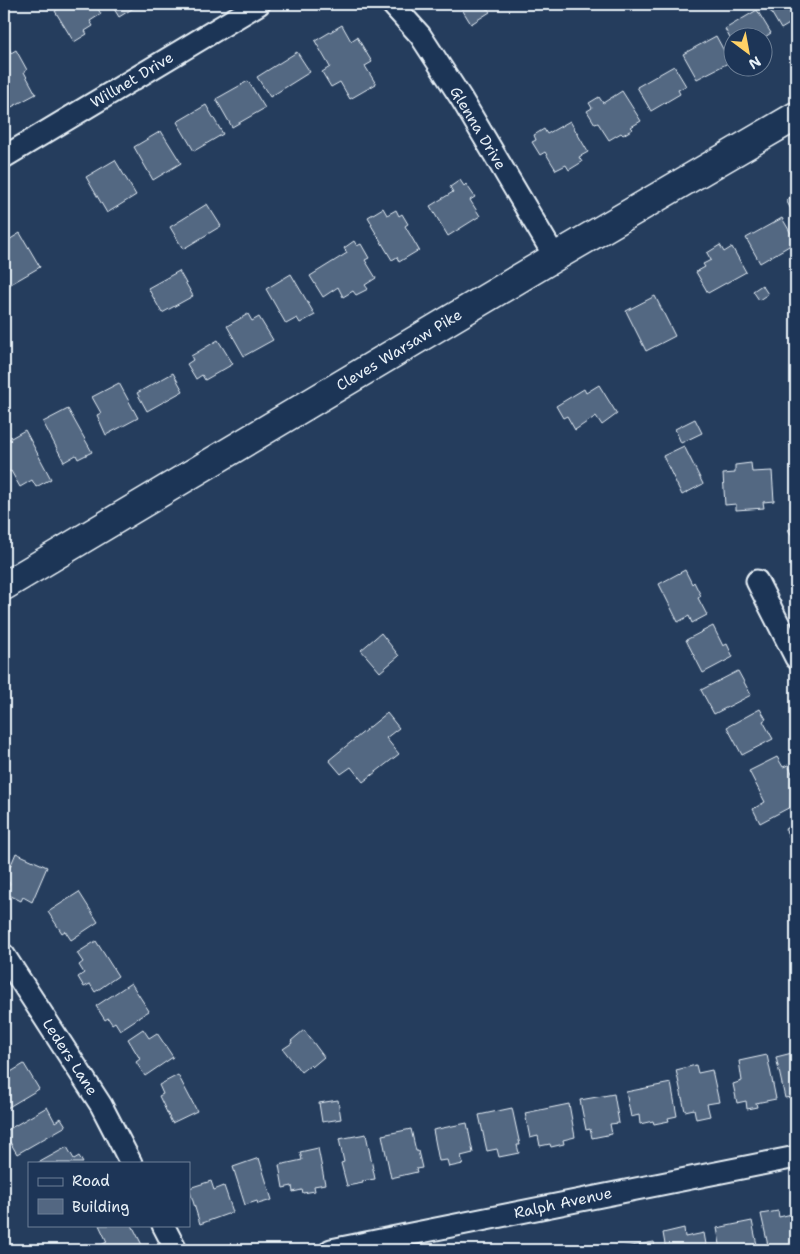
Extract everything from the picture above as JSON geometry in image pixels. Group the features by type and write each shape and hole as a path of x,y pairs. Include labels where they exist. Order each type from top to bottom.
{"street":[{"name":"Willnet Drive","path":"4,157 259,4"},
{"name":"Glenna Drive","path":"392,4 420,35 461,98 555,257"},
{"name":"Cleves Warsaw Pike","path":"4,586 555,257 796,116"},
{"path":"758,582 796,658"},
{"name":"Leders Lane","path":"4,955 101,1105 130,1162"},
{"name":"Ralph Avenue","path":"331,1250 796,1157"},
{"path":"164,1226 176,1250"}],"building":[{"path":"66,4 95,4 101,14 90,21 93,26 85,31 87,34 74,42 55,11"},
{"path":"111,4 140,4 119,17"},
{"path":"454,4 484,4 490,12 471,24 460,6 456,7"},
{"path":"774,4 796,4 796,20 781,29 768,7"},
{"path":"757,10 768,28 727,28"},
{"path":"342,25 351,41 357,37 372,62 365,66 376,84 350,99 340,82 331,87 322,72 330,67 315,41"},
{"path":"716,36 722,47 722,66 697,79 683,54"},
{"path":"6,42 11,53 16,50 27,70 24,72 36,94 4,111 4,43"},
{"path":"297,52 310,72 270,97 257,77"},
{"path":"674,66 686,86 678,90 680,94 651,111 637,87"},
{"path":"248,81 265,108 232,127 216,99"},
{"path":"622,91 641,121 623,135 621,133 609,140 598,123 595,124 587,111 592,108 589,103 599,97 603,103"},
{"path":"206,105 223,134 194,151 177,122"},
{"path":"570,121 588,152 579,157 582,162 569,170 566,165 556,170 545,152 540,155 532,142 536,140 534,135 544,129 547,134"},
{"path":"161,131 181,163 153,180 134,147"},
{"path":"115,160 136,195 107,213 86,177"},
{"path":"460,180 464,186 466,184 475,197 470,200 480,216 448,236 430,206 453,192 450,187"},
{"path":"796,194 796,219 786,200"},
{"path":"207,204 221,226 183,249 170,227"},
{"path":"383,208 387,215 396,210 399,216 402,214 408,224 405,226 419,250 399,262 397,257 392,260 368,217"},
{"path":"782,218 796,242 760,263 746,238"},
{"path":"20,233 40,267 4,288 4,243"},
{"path":"354,241 357,246 361,244 369,258 365,260 376,278 365,285 368,289 356,295 353,291 343,297 338,287 323,297 310,276 347,253 344,248"},
{"path":"720,245 724,252 732,247 746,272 708,293 696,272 705,267 703,264 711,260 707,253"},
{"path":"179,271 193,296 162,313 148,288"},
{"path":"291,274 315,315 300,323 297,318 286,324 266,289"},
{"path":"762,285 768,294 759,300 753,291"},
{"path":"655,296 675,336 646,351 626,311"},
{"path":"248,314 252,321 259,317 273,340 244,356 227,326"},
{"path":"218,340 233,364 205,380 202,375 196,379 187,364 193,360 191,356"},
{"path":"173,373 183,391 147,411 137,393"},
{"path":"119,383 138,418 106,435 97,415 101,413 92,397"},
{"path":"599,385 617,414 602,425 596,416 575,430 567,416 563,418 556,406 584,389 586,393"},
{"path":"68,409 92,452 78,459 76,455 64,462 43,422"},
{"path":"695,419 702,433 681,443 675,429"},
{"path":"25,430 51,479 36,487 32,480 20,487 4,462 6,458 4,442"},
{"path":"684,446 703,484 682,495 663,456"},
{"path":"751,463 752,472 772,471 774,501 763,502 764,508 736,510 736,504 725,505 723,474 735,473 735,465"},
{"path":"4,492 9,501 4,504"},
{"path":"796,524 796,541 788,530"},
{"path":"685,570 701,596 698,598 707,615 692,623 689,616 678,622 659,584"},
{"path":"713,626 723,646 727,644 733,657 703,673 686,640"},
{"path":"381,633 399,656 380,672 361,650"},
{"path":"738,671 751,695 714,714 701,690"},
{"path":"760,709 766,719 763,721 773,739 742,755 727,727"},
{"path":"387,713 399,728 386,738 399,754 363,782 351,767 341,774 329,760"},
{"path":"777,757 783,767 788,765 796,781 796,804 760,823 753,809 765,802 749,771"},
{"path":"796,823 796,849 785,829"},
{"path":"16,853 47,867 32,902 23,897 21,901 5,893 10,883 4,881"},
{"path":"79,892 98,922 71,940 65,931 62,933 48,912"},
{"path":"96,941 118,976 95,992 90,984 84,987 78,977 84,973 79,965 83,962 77,953"},
{"path":"131,983 149,1011 120,1030 115,1022 112,1024 108,1018 105,1020 96,1006"},
{"path":"143,1029 149,1038 157,1033 173,1057 145,1076 136,1062 140,1059 128,1039"},
{"path":"304,1030 324,1057 312,1067 310,1065 301,1072 283,1049 292,1043 291,1041"},
{"path":"796,1052 796,1096 785,1098 776,1057"},
{"path":"767,1055 776,1099 756,1103 757,1107 747,1109 746,1101 737,1103 733,1084 742,1081 739,1061"},
{"path":"24,1064 39,1089 7,1108 4,1102 4,1076"},
{"path":"696,1065 698,1073 712,1070 719,1102 707,1104 710,1116 696,1119 694,1109 685,1111 676,1070"},
{"path":"178,1075 197,1111 172,1123 159,1096 163,1094 159,1085"},
{"path":"671,1083 677,1116 668,1118 669,1121 654,1124 653,1121 640,1124 639,1115 631,1117 626,1092"},
{"path":"614,1094 619,1123 610,1124 612,1134 592,1138 590,1129 586,1130 580,1100"},
{"path":"338,1100 341,1119 322,1122 319,1103"},
{"path":"569,1104 575,1137 563,1140 564,1144 551,1147 550,1144 540,1146 538,1136 530,1138 525,1113"},
{"path":"47,1107 55,1122 61,1118 66,1126 17,1154 4,1132"},
{"path":"512,1108 520,1145 517,1145 519,1153 499,1157 497,1149 487,1151 479,1115"},
{"path":"467,1123 473,1153 461,1156 463,1164 449,1167 447,1160 439,1161 433,1130"},
{"path":"411,1129 422,1168 416,1169 417,1172 391,1178 382,1135"},
{"path":"366,1134 375,1179 347,1186 341,1163 344,1162 339,1139"},
{"path":"67,1147 74,1159 79,1156 82,1162 40,1162"},
{"path":"318,1148 325,1184 314,1186 315,1191 303,1193 302,1190 293,1192 292,1186 283,1188 279,1165 302,1160 300,1152"},
{"path":"259,1158 272,1200 258,1204 257,1201 245,1205 233,1167"},
{"path":"211,1181 214,1190 224,1186 233,1212 200,1224 190,1188"},
{"path":"778,1211 779,1217 796,1213 796,1250 769,1250 761,1214"},
{"path":"752,1221 758,1250 721,1250 717,1228"},
{"path":"99,1226 132,1226 144,1249 104,1250 101,1245 107,1242"},
{"path":"684,1228 685,1237 704,1233 707,1250 666,1250 663,1233"},
{"path":"654,1242 656,1250 614,1250 614,1249"},
{"path":"86,1244 89,1250 72,1250"}]}
